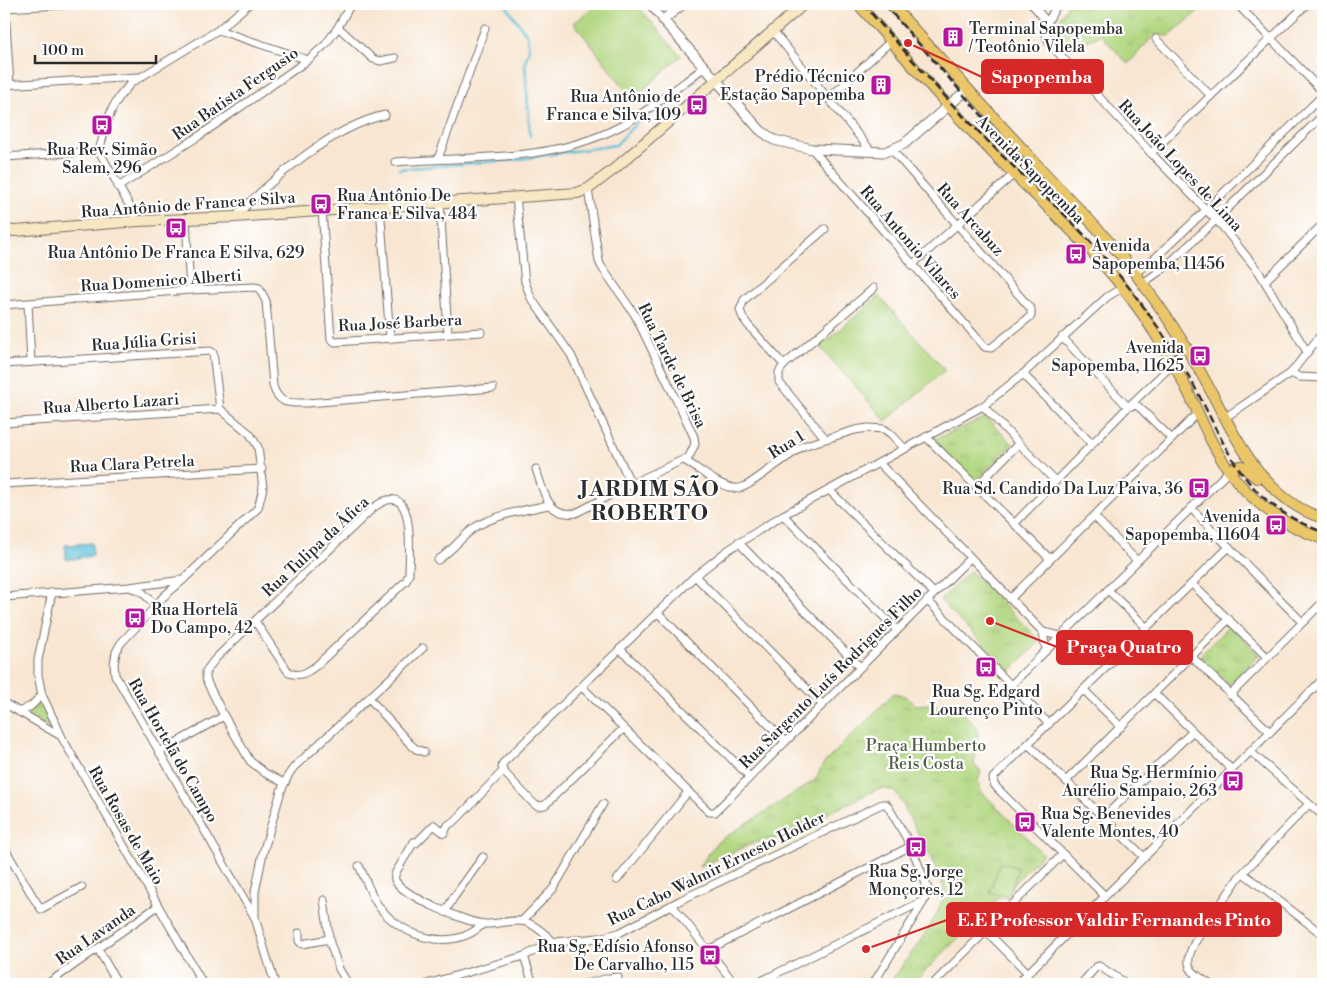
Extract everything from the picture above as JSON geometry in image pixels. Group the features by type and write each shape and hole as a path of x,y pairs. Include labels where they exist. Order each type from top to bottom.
{"main road":[{"name":"Rua Antônio de Franca e Silva","path":"6,233 138,221 235,217 578,193 588,190 613,170 804,4"},
{"name":"Avenida Sapopemba","path":"858,4 949,106 1014,174 1086,244 1123,287 1173,364 1229,471 1244,489 1289,524 1306,534 1323,539"},
{"name":"Avenida Sapopemba","path":"890,4 1088,219 1143,283 1174,327 1250,460 1267,482 1285,498 1323,518"},
{"path":"1123,287 1135,273"},
{"path":"1123,287 1133,287 1143,283"},
{"path":"1229,471 1235,467 1242,466 1262,482 1267,482"}],"street":[{"path":"78,4 6,7 7,85 139,77"},
{"path":"138,221 99,151 113,107 127,88 139,77 218,30 249,4"},
{"name":"Rua Batista Fergusio","path":"118,187 199,136 308,60 326,44 338,27 350,4"},
{"path":"649,4 760,130 774,140 812,148 872,152 892,150 904,144 968,89"},
{"path":"663,20 682,4"},
{"path":"1032,4 1048,22 1058,4"},
{"path":"1135,273 1154,259 1206,210 1323,93 1272,38 1237,4"},
{"path":"1152,153 1307,4"},
{"name":"Rua João Lopes de Lima","path":"1048,22 1046,32 1049,43 1216,220 1265,281 1308,352"},
{"path":"338,27 373,59 380,61 396,58"},
{"path":"438,159 485,28"},
{"path":"218,30 308,60"},
{"path":"773,31 872,152"},
{"path":"1156,39 1211,96"},
{"path":"829,98 891,41"},
{"path":"396,162 491,158 524,155 573,146 617,128 640,114 705,67"},
{"path":"235,217 286,169 308,154 364,120 385,115"},
{"path":"1143,283 1163,268 1216,220 1323,115"},
{"name":"Rua Antonio Vilares","path":"812,148 985,347 991,348"},
{"name":"Rua Arcabuz","path":"892,150 1032,308 1031,316 991,348"},
{"path":"4,157 99,151"},
{"path":"912,265 1014,174"},
{"name":"Rua Tarde de Brisa","path":"588,190 601,266 635,315 694,438 693,450 684,460"},
{"path":"516,197 525,282 531,298 571,355 631,484"},
{"path":"440,203 448,333"},
{"path":"380,206 390,339"},
{"name":"Rua José Barbera","path":"322,210 331,339 335,342 480,332"},
{"path":"186,219 190,290"},
{"path":"1265,281 1323,224"},
{"path":"784,365 748,325 740,310 744,300 756,288 825,230"},
{"name":"Rua Domenico Alberti","path":"4,305 254,286 260,288 266,300 273,386 275,394 280,400 290,403 307,403 493,388"},
{"path":"623,728 545,805 538,806 534,804 503,771 503,763 657,612 695,576 738,542 783,515 983,406 1023,374 1107,297 1123,287"},
{"path":"825,438 779,382 779,372 784,365 874,288"},
{"path":"28,304 31,362"},
{"path":"1226,417 1291,373 1323,332"},
{"path":"1062,337 1128,407"},
{"name":"Rua Júlia Grisi","path":"4,364 210,351 213,353 220,409"},
{"path":"1014,524 1128,407 1173,364"},
{"path":"1291,373 1299,377 1322,378 1323,386"},
{"path":"1023,374 1092,444"},
{"path":"1128,407 1134,405 1139,407 1172,439"},
{"path":"983,406 1055,482"},
{"path":"220,409 254,440 258,447 262,469"},
{"name":"Rua Alberto Lazari","path":"4,424 220,409"},
{"path":"1010,599 1198,413"},
{"name":"Rua 1","path":"684,460 720,483 734,488 741,488 803,446 825,438 868,428 884,429 905,449"},
{"path":"926,437 1050,560"},
{"path":"976,487 1018,444"},
{"path":"536,469 549,505 562,513 576,513 631,484 684,460"},
{"path":"879,463 1043,632 1060,636"},
{"name":"Rua Clara Petrela","path":"4,484 262,469"},
{"name":"Rua Hortelã do Campo","path":"255,918 115,675 114,664 116,652 121,643 162,598 258,508 263,488 262,469"},
{"path":"1011,685 1229,471"},
{"path":"829,490 934,593"},
{"name":"Rua Tulipa da Áfica","path":"255,620 289,673 297,676 304,674 317,665 406,581 409,574 409,524 407,513 398,502 392,500 379,503 255,620 216,658 206,671 208,684 250,760 256,768 284,783"},
{"path":"438,560 477,527 503,515 549,505"},
{"path":"1191,508 1302,622"},
{"path":"783,515 897,630"},
{"path":"1094,516 1137,561"},
{"path":"738,542 860,667"},
{"path":"1105,896 997,788 993,778 1229,547"},
{"name":"Rua Sargento Luís Rodrigues Filho","path":"688,792 709,812 717,810 970,558"},
{"path":"695,576 822,704"},
{"path":"4,597 129,587 183,580"},
{"path":"1192,584 1267,657"},
{"path":"129,587 142,592 156,606"},
{"path":"1108,590 1147,628"},
{"name":"Rua Rosas de Maio","path":"52,592 38,660 38,674 42,695 61,736 203,984"},
{"path":"927,600 1050,724"},
{"path":"1230,695 1323,602"},
{"path":"657,612 785,741"},
{"path":"1066,781 1229,620"},
{"path":"1043,632 1046,650"},
{"path":"275,984 255,918 255,892 263,853 284,783 294,767 423,648"},
{"path":"620,649 750,777"},
{"path":"1192,657 1270,732"},
{"path":"1017,984 1026,979 1105,896 1323,679"},
{"path":"582,687 688,792 618,880"},
{"path":"1084,690 1121,727"},
{"path":"1155,694 1232,770"},
{"path":"19,712 31,706 42,695"},
{"path":"369,698 410,744 424,752"},
{"path":"4,703 61,736"},
{"path":"160,752 224,716"},
{"path":"1104,817 1192,732"},
{"path":"1028,744 1144,858"},
{"path":"1251,752 1323,816"},
{"path":"503,771 456,820 448,825 444,833 434,825 416,843 414,842 394,878 396,882 416,896 445,912 483,924 494,925 522,921 531,924 554,942"},
{"path":"522,921 553,889 603,804"},
{"name":"Rua Cabo Walmir Ernesto Holder","path":"427,984 524,956 554,942 599,938 619,933 672,905 876,806 886,804 911,846"},
{"path":"1210,984 1196,976 1188,962 1189,953 1224,897 1243,872 1309,804"},
{"path":"708,950 911,846 928,884 928,889 924,901 873,984"},
{"path":"4,848 32,897 42,909 82,887"},
{"path":"932,984 1063,854"},
{"path":"445,912 483,857"},
{"path":"359,866 380,908 410,931 435,940 447,941 470,934 483,924"},
{"path":"1243,872 1318,931"},
{"path":"324,900 330,939 337,962 348,984"},
{"path":"756,984 924,901"},
{"path":"672,905 735,984"},
{"name":"Rua Lavanda","path":"47,984 158,906"},
{"path":"986,931 1026,979"},
{"path":"299,934 299,941 302,944 330,939"},
{"path":"98,949 118,984"},
{"path":"524,956 533,984"},
{"path":"1081,984 1099,966 1127,984"},
{"path":"1191,984 1196,976"},
{"path":"586,984 618,977"}],"green space":[{"path":"598,4 636,4 681,56 633,99 574,23"},
{"path":"1068,4 1206,4 1170,36 1154,35 1128,64 1101,35 1071,48 1065,53 1054,33"},
{"path":"879,296 945,370 886,421 820,347"},
{"path":"986,417 1013,444 975,482 933,440"},
{"path":"970,571 1040,641 1010,672 940,600"},
{"path":"1230,625 1259,655 1229,685 1200,656"},
{"name":"Praça Humberto Reis Costa","path":"894,693 907,697 915,705 929,704 964,714 978,729 974,765 981,771 978,781 981,791 1043,854 912,984 889,984 931,925 938,912 944,889 936,868 898,795 893,791 878,789 777,838 753,843 699,867 716,843 815,780 824,763"},
{"path":"42,697 58,732 20,711"},
{"path":"1000,862 1018,868 1008,898 990,892"}],"water":[{"path":"92,543 93,556 66,560 65,545"}],"waterway":[{"path":"505,4 527,35 529,50 525,62 530,136"},
{"path":"399,169 512,160 616,145 638,121 658,110 696,79"}],"railway":[{"path":"863,4 966,119 1064,214 1116,272 1172,348 1199,395 1223,443 1251,485 1270,503 1293,518 1323,532"},
{"path":"884,4 1048,191"}],"place":[{"name":"Terminal Sapopemba / Teotônio Vilela","path":"953,37"},
{"name":"Sapopemba","path":"908,43"},
{"name":"Prédio Técnico Estação Sapopemba","path":"881,85"},
{"name":"Rua Antônio de Franca e Silva, 109","path":"697,105"},
{"name":"Rua Rev. Simão Salem, 296","path":"102,125"},
{"name":"Rua Antônio De Franca E Silva, 484","path":"321,204"},
{"name":"Rua Antônio De Franca E Silva, 629","path":"176,228"},
{"name":"Avenida Sapopemba, 11456","path":"1076,254"},
{"name":"Avenida Sapopemba, 11625","path":"1200,356"},
{"name":"Rua Sd. Candido Da Luz Paiva, 36","path":"1199,488"},
{"name":"Avenida Sapopemba, 11604","path":"1276,525"},
{"name":"Rua Hortelã Do Campo, 42","path":"135,618"},
{"name":"Praça Quatro","path":"990,621"},
{"name":"Rua Sg. Edgard Lourenço Pinto","path":"986,667"},
{"name":"Rua Sg. Hermínio Aurélio Sampaio, 263","path":"1233,781"},
{"name":"Rua Sg. Benevides Valente Montes, 40","path":"1025,822"},
{"name":"Rua Sg. Jorge Monçores, 12","path":"916,847"},
{"name":"E.E Professor Valdir Fernandes Pinto","path":"866,949"},
{"name":"Rua Sg. Edísio Afonso De Carvalho, 115","path":"710,955"}],"district":[{"name":"JARDIM SÃO ROBERTO","path":"650,501"}]}
